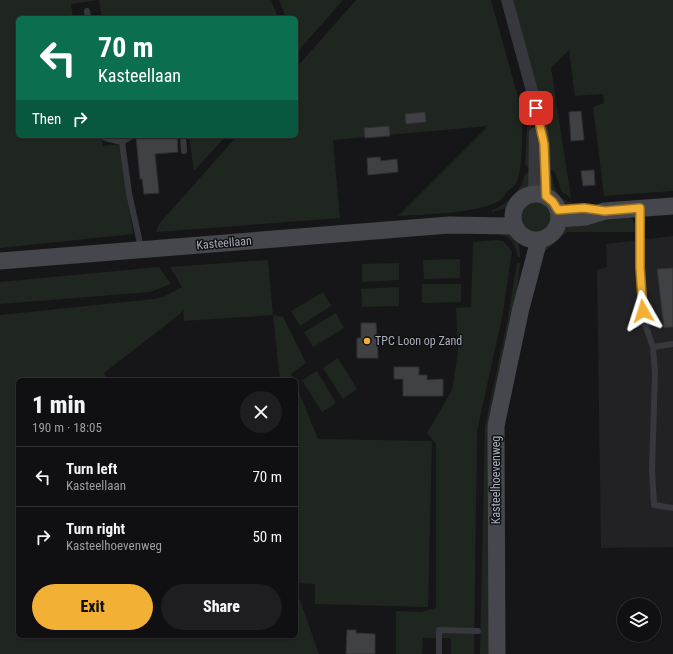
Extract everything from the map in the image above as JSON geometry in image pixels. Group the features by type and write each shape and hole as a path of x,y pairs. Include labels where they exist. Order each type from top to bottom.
{"street":[{"path":"507,0 533,96 540,195"},
{"path":"540,195 553,202 558,215 552,233 523,229 518,202 525,197 540,195"},
{"path":"558,215 584,208 605,211 673,206"},
{"name":"Kasteellaan","path":"0,261 449,225 489,216 523,229"},
{"name":"Kasteelhoevenweg","path":"497,654 496,426 521,308 523,229"}],"lane":[{"path":"87,11 88,16"},
{"path":"105,138 122,142 129,138"},
{"path":"183,138 184,151"},
{"path":"122,142 129,193 141,250"},
{"path":"640,208 641,298 645,324 653,347 655,373 652,470 654,505 673,508"},
{"path":"653,347 673,344"},
{"path":"439,654 439,630 478,631"}],"shaded area":[{"path":"0,0 99,0 71,4 73,16 16,16 16,138 101,138 103,146 121,144 133,234 0,248"},
{"path":"99,0 271,0 277,16 102,16"},
{"path":"279,0 343,0 299,50 298,16 285,16"},
{"path":"356,0 491,0 521,108 521,156 519,174 515,185 500,200 478,209 450,213 398,216 488,126 333,140 340,218 156,232 159,224 235,138 298,138 298,66"},
{"path":"513,0 673,0 673,191 604,196 593,107 604,103 603,94 575,96 569,50 551,68 571,198 562,192 554,171 549,170"},
{"path":"531,110 532,168 528,168 525,164 528,111"},
{"path":"189,138 224,138 194,171"},
{"path":"528,172 531,172 528,187 506,208 492,212 492,210 501,206 514,195"},
{"path":"549,174 552,175 554,185 560,197 573,203 573,205 562,202 558,199 550,185"},
{"path":"536,197 544,199 550,203 554,209 556,217 554,225 550,231 544,235 536,237 528,235 522,231 518,225 516,217 518,209 522,203 528,199"},
{"path":"628,215 635,223 637,232 567,232 543,253 544,246 555,239 567,227"},
{"path":"511,232 516,238 520,250 520,258 517,256 515,247 511,240 496,233"},
{"path":"673,236 673,547 601,548 597,270 607,267 606,244"},
{"path":"496,240 503,241 512,251 503,313 477,431 474,654 451,654 451,638 423,638 422,654 396,654 396,611 421,612 436,608 436,444 427,433 452,390 458,352 456,308 471,307 473,242"},
{"path":"460,259 460,278 424,279 423,260"},
{"path":"268,260 273,315 184,321 183,309 180,314 104,373 106,378 16,378 16,638 298,638 298,595 319,654 0,654 0,315 163,297 182,287 170,267"},
{"path":"399,263 399,280 362,282 362,264"},
{"path":"517,263 520,263 516,302 506,356 491,654 480,654 485,426 508,318"},
{"path":"159,267 171,284 150,292 0,304 0,282"},
{"path":"422,284 461,284 461,302 422,303"},
{"path":"399,287 399,306 362,307 361,289"},
{"path":"323,292 331,306 300,326 291,311"},
{"path":"336,313 344,328 313,347 304,332"},
{"path":"273,315 283,317 306,363 291,374 293,378 280,378"},
{"path":"338,358 357,389 343,399 323,368"},
{"path":"317,371 336,403 322,412 302,380"},
{"path":"298,390 318,439 432,441 428,607 315,604 315,584 298,583"}],"building":[{"path":"581,111 584,140 571,141 569,112"},
{"path":"425,112 426,122 406,124 405,114"},
{"path":"389,126 390,136 365,138 364,128"},
{"path":"136,138 177,138 178,152 155,154 159,193 144,194 142,179 140,179"},
{"path":"380,157 381,161 397,159 398,172 368,175 367,158"},
{"path":"594,170 595,185 583,186 581,171"},
{"path":"673,268 673,327 664,328 657,269"},
{"path":"361,323 376,323 378,358 357,358 357,338 361,338"},
{"path":"394,367 419,367 419,375 427,375 427,380 443,379 443,396 403,396 403,379 394,379"},
{"path":"347,630 356,630 356,633 375,634 375,654 346,654"}],"place":[{"name":"TPC Loon op Zand","path":"367,341"}],"route":[{"path":"536,108 540,120 544,144 546,196 553,202 558,210 584,208 605,211 640,208 640,267 643,311"}]}
